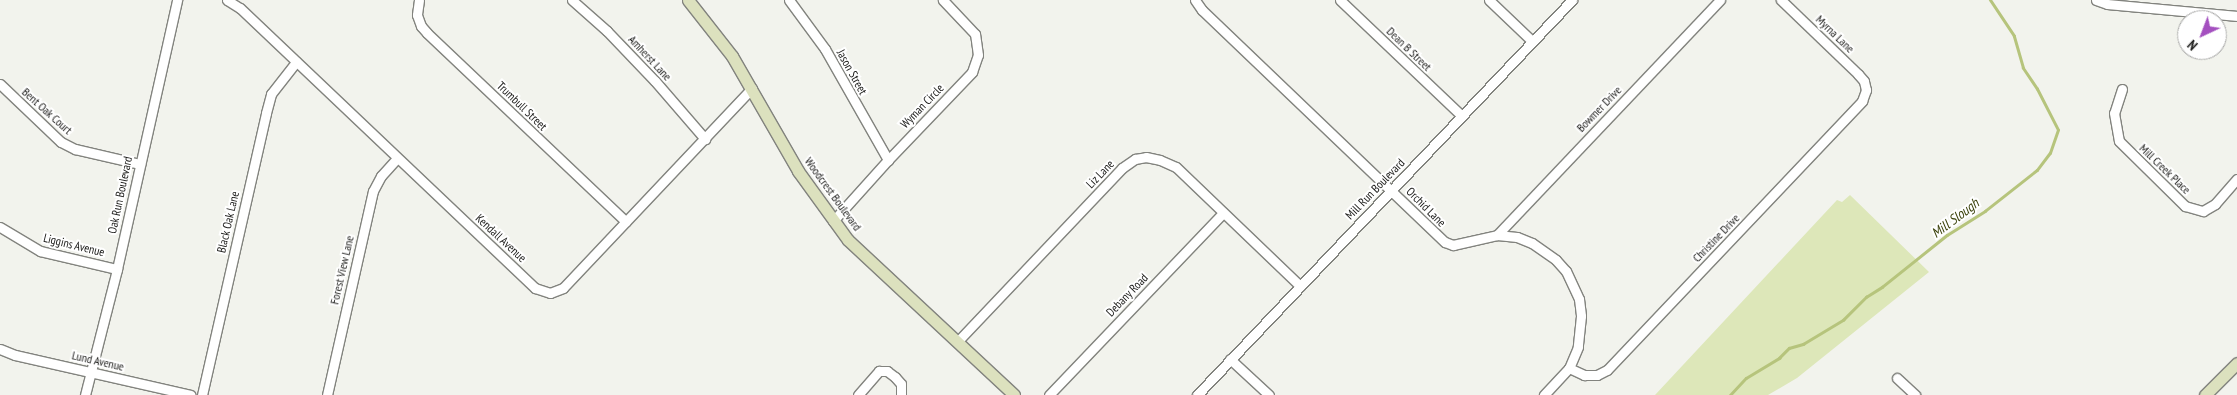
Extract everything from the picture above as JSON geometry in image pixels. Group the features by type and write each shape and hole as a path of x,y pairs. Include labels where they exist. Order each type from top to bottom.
{"street":[{"name":"Oak Run Boulevard","path":"85,395 93,372 117,269 177,0"},
{"name":"Kendall Avenue","path":"227,0 240,8 535,288 550,293 563,288 752,88"},
{"name":"Trumbull Street","path":"419,0 417,14 421,26 427,33 626,222"},
{"name":"Amherst Lane","path":"572,0 607,31 655,81 705,139"},
{"name":"Woodcrest Boulevard","path":"688,0 732,56 798,171 832,221 848,240 1014,395"},
{"name":"Jason Street","path":"789,0 825,49 888,160"},
{"name":"Wyman Circle","path":"832,221 972,72 978,55 975,34 943,0"},
{"name":"Orchid Lane","path":"1195,0 1202,10 1445,242 1452,245 1497,235 1517,237 1532,243 1556,260 1566,271 1579,299 1581,316 1578,347 1569,368 1544,395"},
{"name":"Dean B Street","path":"1340,0 1462,116"},
{"path":"1489,0 1532,41"},
{"name":"Mill Run Boulevard","path":"1197,395 1572,0"},
{"name":"Bowmer Drive","path":"1497,235 1720,0"},
{"name":"Myrna Lane","path":"1781,0 1858,74 1864,81 1866,90"},
{"path":"2096,0 2107,4 2237,16"},
{"name":"Black Oak Lane","path":"202,395 271,94 296,62"},
{"name":"Bent Oak Court","path":"0,84 60,142 74,149 140,164"},
{"name":"Mill Creek Place","path":"2122,89 2114,113 2119,141 2185,206 2204,211 2215,204 2237,179"},
{"name":"Christine Drive","path":"1569,368 1584,375 1596,375 1607,370 1856,109 1862,101 1866,90"},
{"name":"Liz Lane","path":"957,342 1122,168 1136,159 1146,157 1160,160 1176,167 1300,286"},
{"name":"Forest View Lane","path":"327,395 373,191 381,176 397,158"},
{"name":"Debany Road","path":"1049,395 1223,213"},
{"name":"Liggins Avenue","path":"0,227 40,251 117,269"},
{"name":"Lund Avenue","path":"0,348 15,355 191,395"},
{"path":"1230,359 1270,395"},
{"path":"2205,395 2237,363"},
{"path":"858,395 879,371 887,371 895,377 901,384 900,395"},
{"path":"1897,378 1915,395"}],"green space":[{"path":"1850,195 1929,272 1797,378 1768,395 1655,395 1837,200 1842,202"}],"waterway":[{"name":"Mill Slough","path":"1730,395 1746,378 1779,358 1789,348 1803,344 1843,320 1866,297 1882,287 1947,235 1985,211 2037,170 2050,153 2058,130 2037,89 2023,68 2014,36 1990,0"}]}
